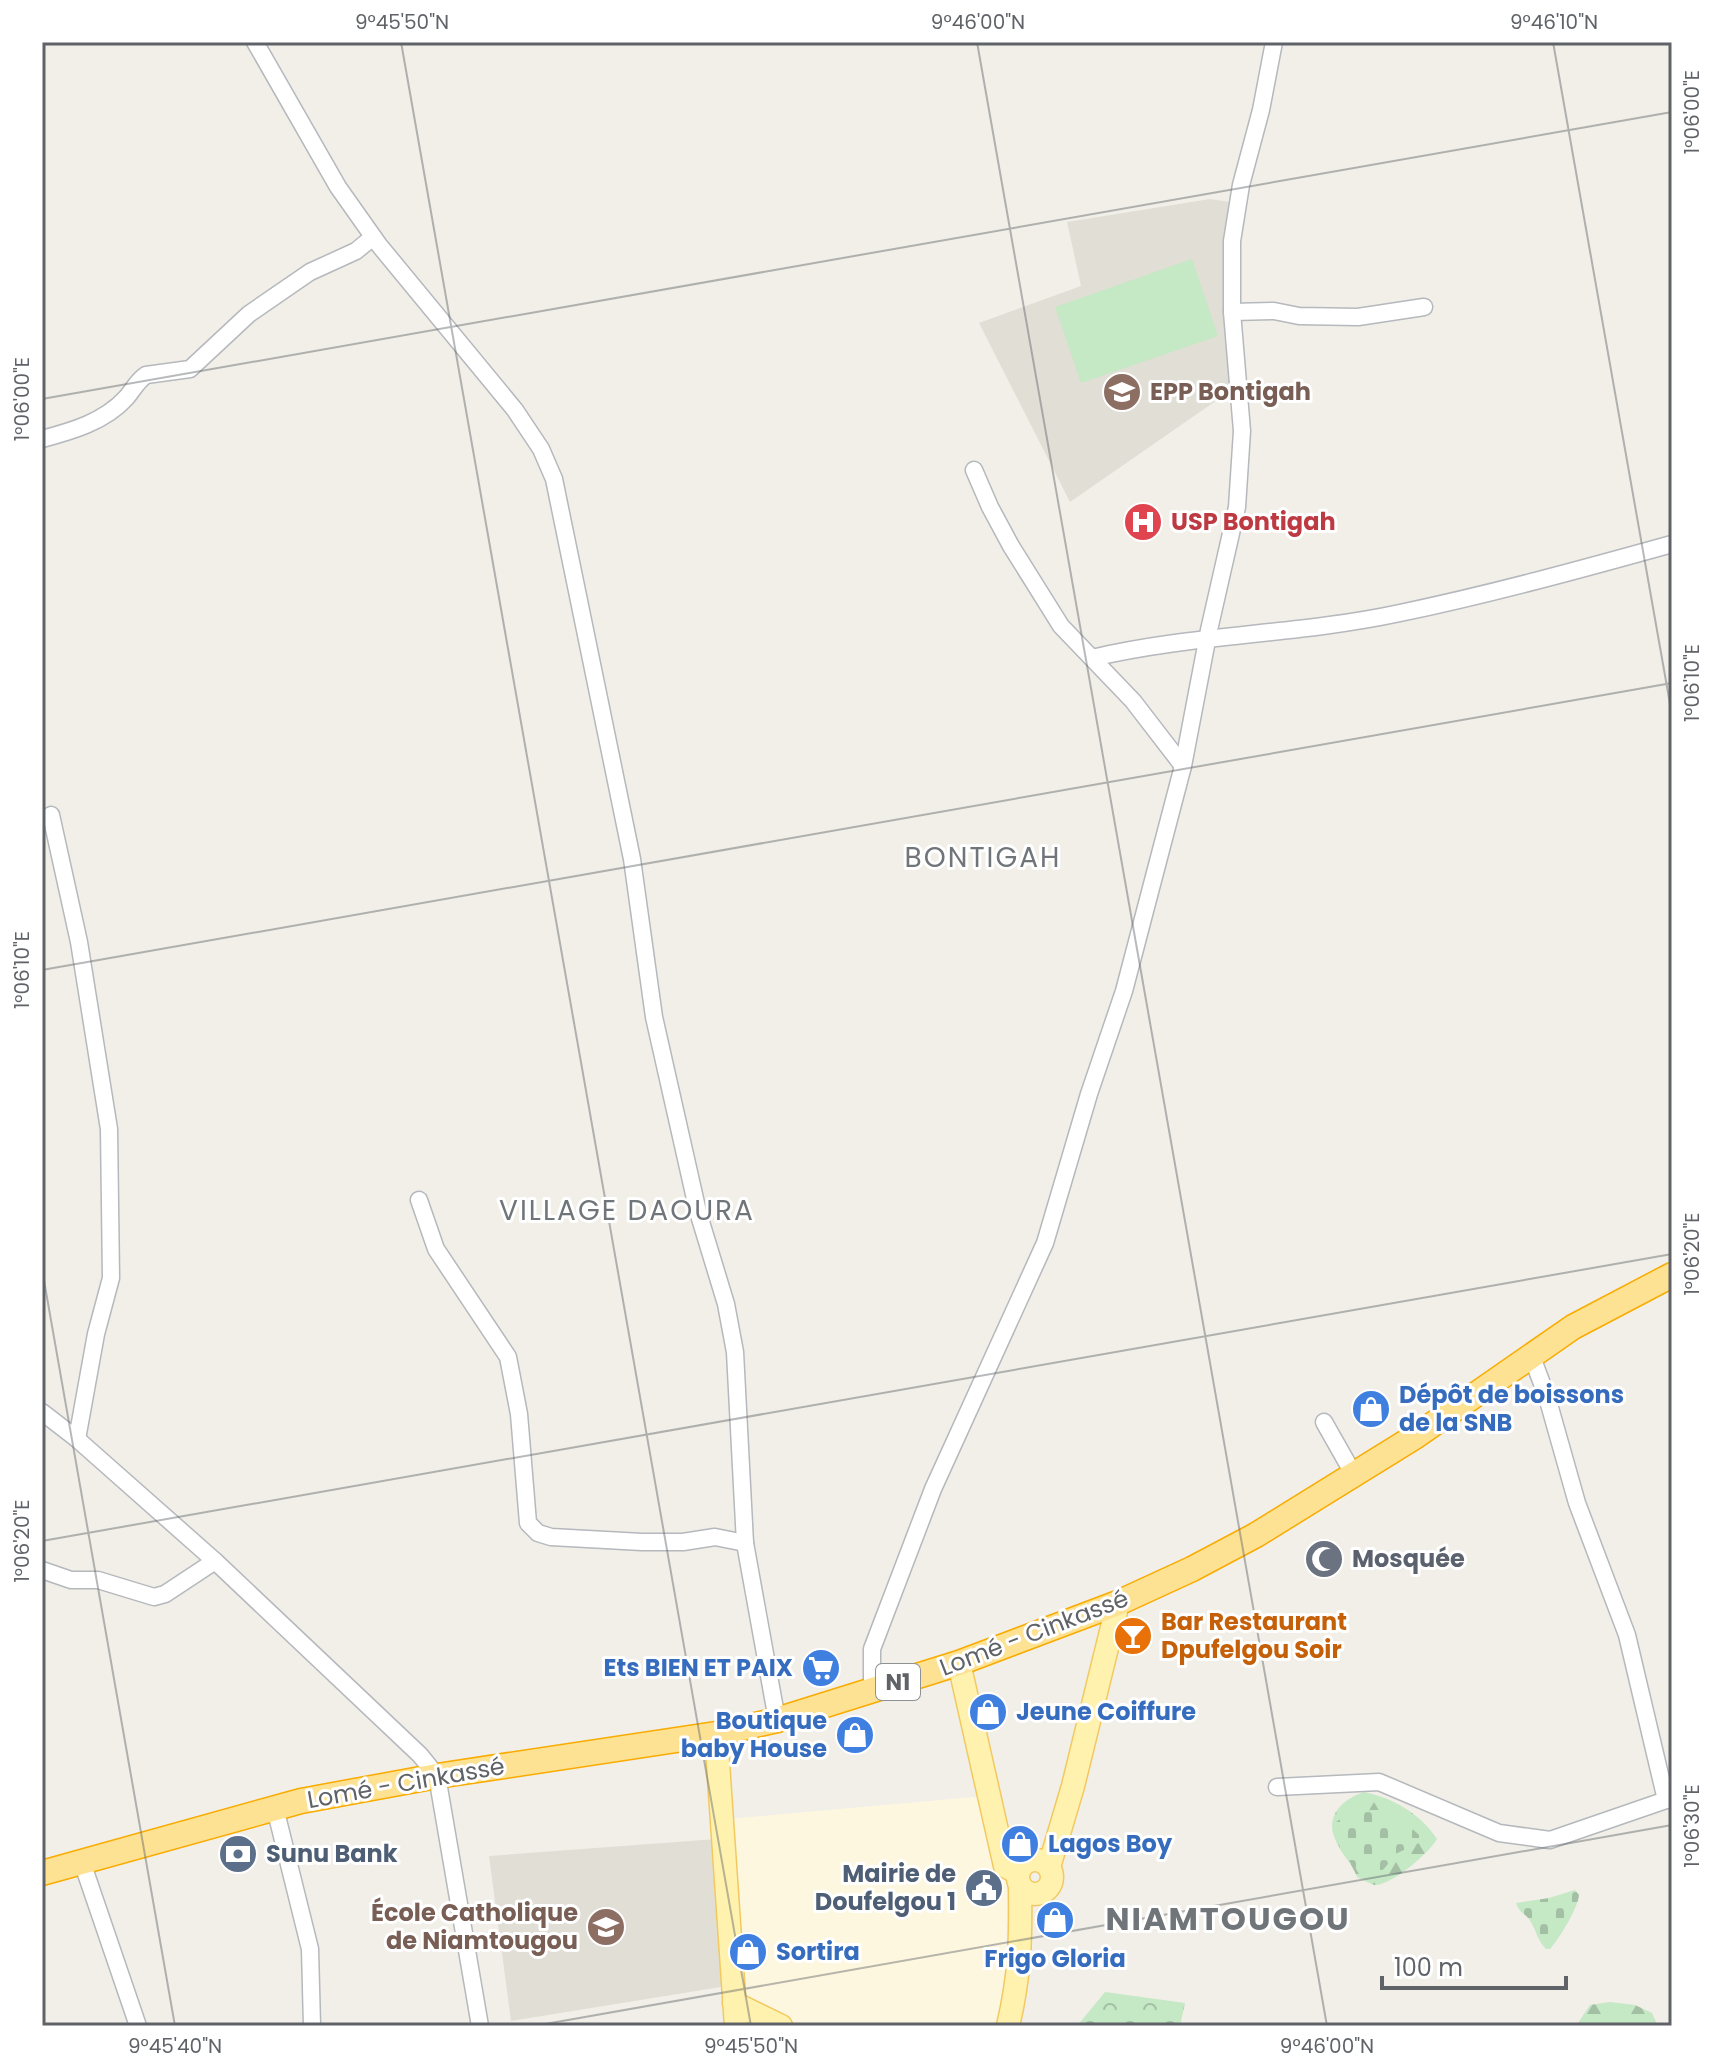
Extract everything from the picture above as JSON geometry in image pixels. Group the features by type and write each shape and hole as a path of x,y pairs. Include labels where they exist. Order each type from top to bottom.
{"highway":[{"name":"Lomé - Cinkassé","path":"42,1873 275,1808 437,1776 716,1734 777,1720 959,1663 1118,1603 1256,1535 1354,1475 1573,1327 1672,1275"}],"main road":[{"path":"1022,1949 1044,1891 1052,1880 1049,1867 1073,1786 1118,1603"},
{"path":"959,1663 1005,1866 1031,1894 1044,1891"},
{"path":"716,1734 735,2015 781,2026"},
{"path":"1008,2026 1022,1949 1021,1867 1032,1860 1044,1862 1049,1867"}],"street":[{"path":"255,42 338,187 373,237 515,410 541,449 554,479 632,859 654,1017 698,1212 726,1304 735,1352 745,1543 777,1720"},
{"path":"872,1690 872,1649 933,1489 1045,1243 1089,1094 1124,991 1183,766 1237,507 1242,431 1232,312 1232,241 1241,185 1261,110 1274,42"},
{"path":"42,439 87,426 103,417 127,397 146,375 190,369 249,314 310,272 356,251 373,237"},
{"path":"1232,312 1274,311 1299,316 1358,317 1424,307"},
{"path":"974,470 990,507 1061,626 1133,701 1183,766"},
{"path":"1092,658 1145,646 1399,614 1672,544"},
{"path":"51,815 79,942 109,1129 111,1278 96,1334 77,1439"},
{"path":"419,1200 436,1249 508,1357 519,1414 528,1523 538,1533 551,1537 683,1542 715,1537 745,1543"},
{"path":"1277,1787 1379,1782 1499,1833 1550,1840 1669,1799 1627,1635 1577,1503 1547,1397 1532,1357"},
{"path":"42,1412 215,1561 420,1755 437,1776 480,2026"},
{"path":"1324,1422 1354,1475"},
{"path":"42,1570 71,1580 98,1580 154,1597 165,1594 215,1561"},
{"path":"275,1808 310,1949 312,2026"},
{"path":"82,1862 138,2026"}],"shaded area":[{"path":"1210,199 1230,202 1225,249 1233,389 1070,502 979,323 1081,286 1067,222"},
{"path":"985,1796 1008,1868 1005,2000 999,2026 747,2026 729,1819"},
{"name":"École Catholique de Niamtougou","path":"717,1839 727,1986 511,2021 489,1856"}],"green space":[{"path":"1192,259 1218,336 1081,383 1055,307"},
{"path":"1364,1792 1405,1808 1423,1822 1437,1839 1409,1867 1382,1884 1375,1885 1357,1877 1337,1844 1333,1830 1332,1823 1338,1809"},
{"path":"1371,1810 1385,1810 1398,1824 1407,1824 1419,1835 1419,1843 1393,1855 1383,1870 1372,1874 1361,1872 1351,1863 1342,1852 1334,1830 1335,1823 1343,1818"},
{"path":"1575,1890 1579,1895 1572,1915 1554,1944 1546,1949 1516,1903"},
{"path":"1105,1992 1185,2003 1180,2026 1077,2026"},
{"path":"1610,2002 1635,2005 1652,2013 1658,2026 1576,2026 1590,2005"}],"place":[{"name":"EPP Bontigah","path":"1122,392"},
{"name":"USP Bontigah","path":"1143,522"},
{"name":"Dépôt de boissons de la SNB","path":"1371,1409"},
{"name":"Mosquée","path":"1324,1559"},
{"name":"Bar Restaurant Dpufelgou Soir","path":"1133,1636"},
{"name":"Ets BIEN ET PAIX","path":"821,1668"},
{"name":"Jeune Coiffure","path":"988,1712"},
{"name":"Boutique baby House","path":"855,1735"},
{"name":"Lagos Boy","path":"1020,1844"},
{"name":"Sunu Bank","path":"238,1854"},
{"name":"Mairie de Doufelgou 1","path":"984,1888"},
{"name":"Frigo Gloria","path":"1055,1920"},
{"name":"École Catholique de Niamtougou","path":"606,1927"},
{"name":"Sortira","path":"748,1952"}],"district":[{"name":"BONTIGAH","path":"983,857"},
{"name":"VILLAGE DAOURA","path":"627,1210"},
{"name":"NIAMTOUGOU","path":"1228,1919"}]}
